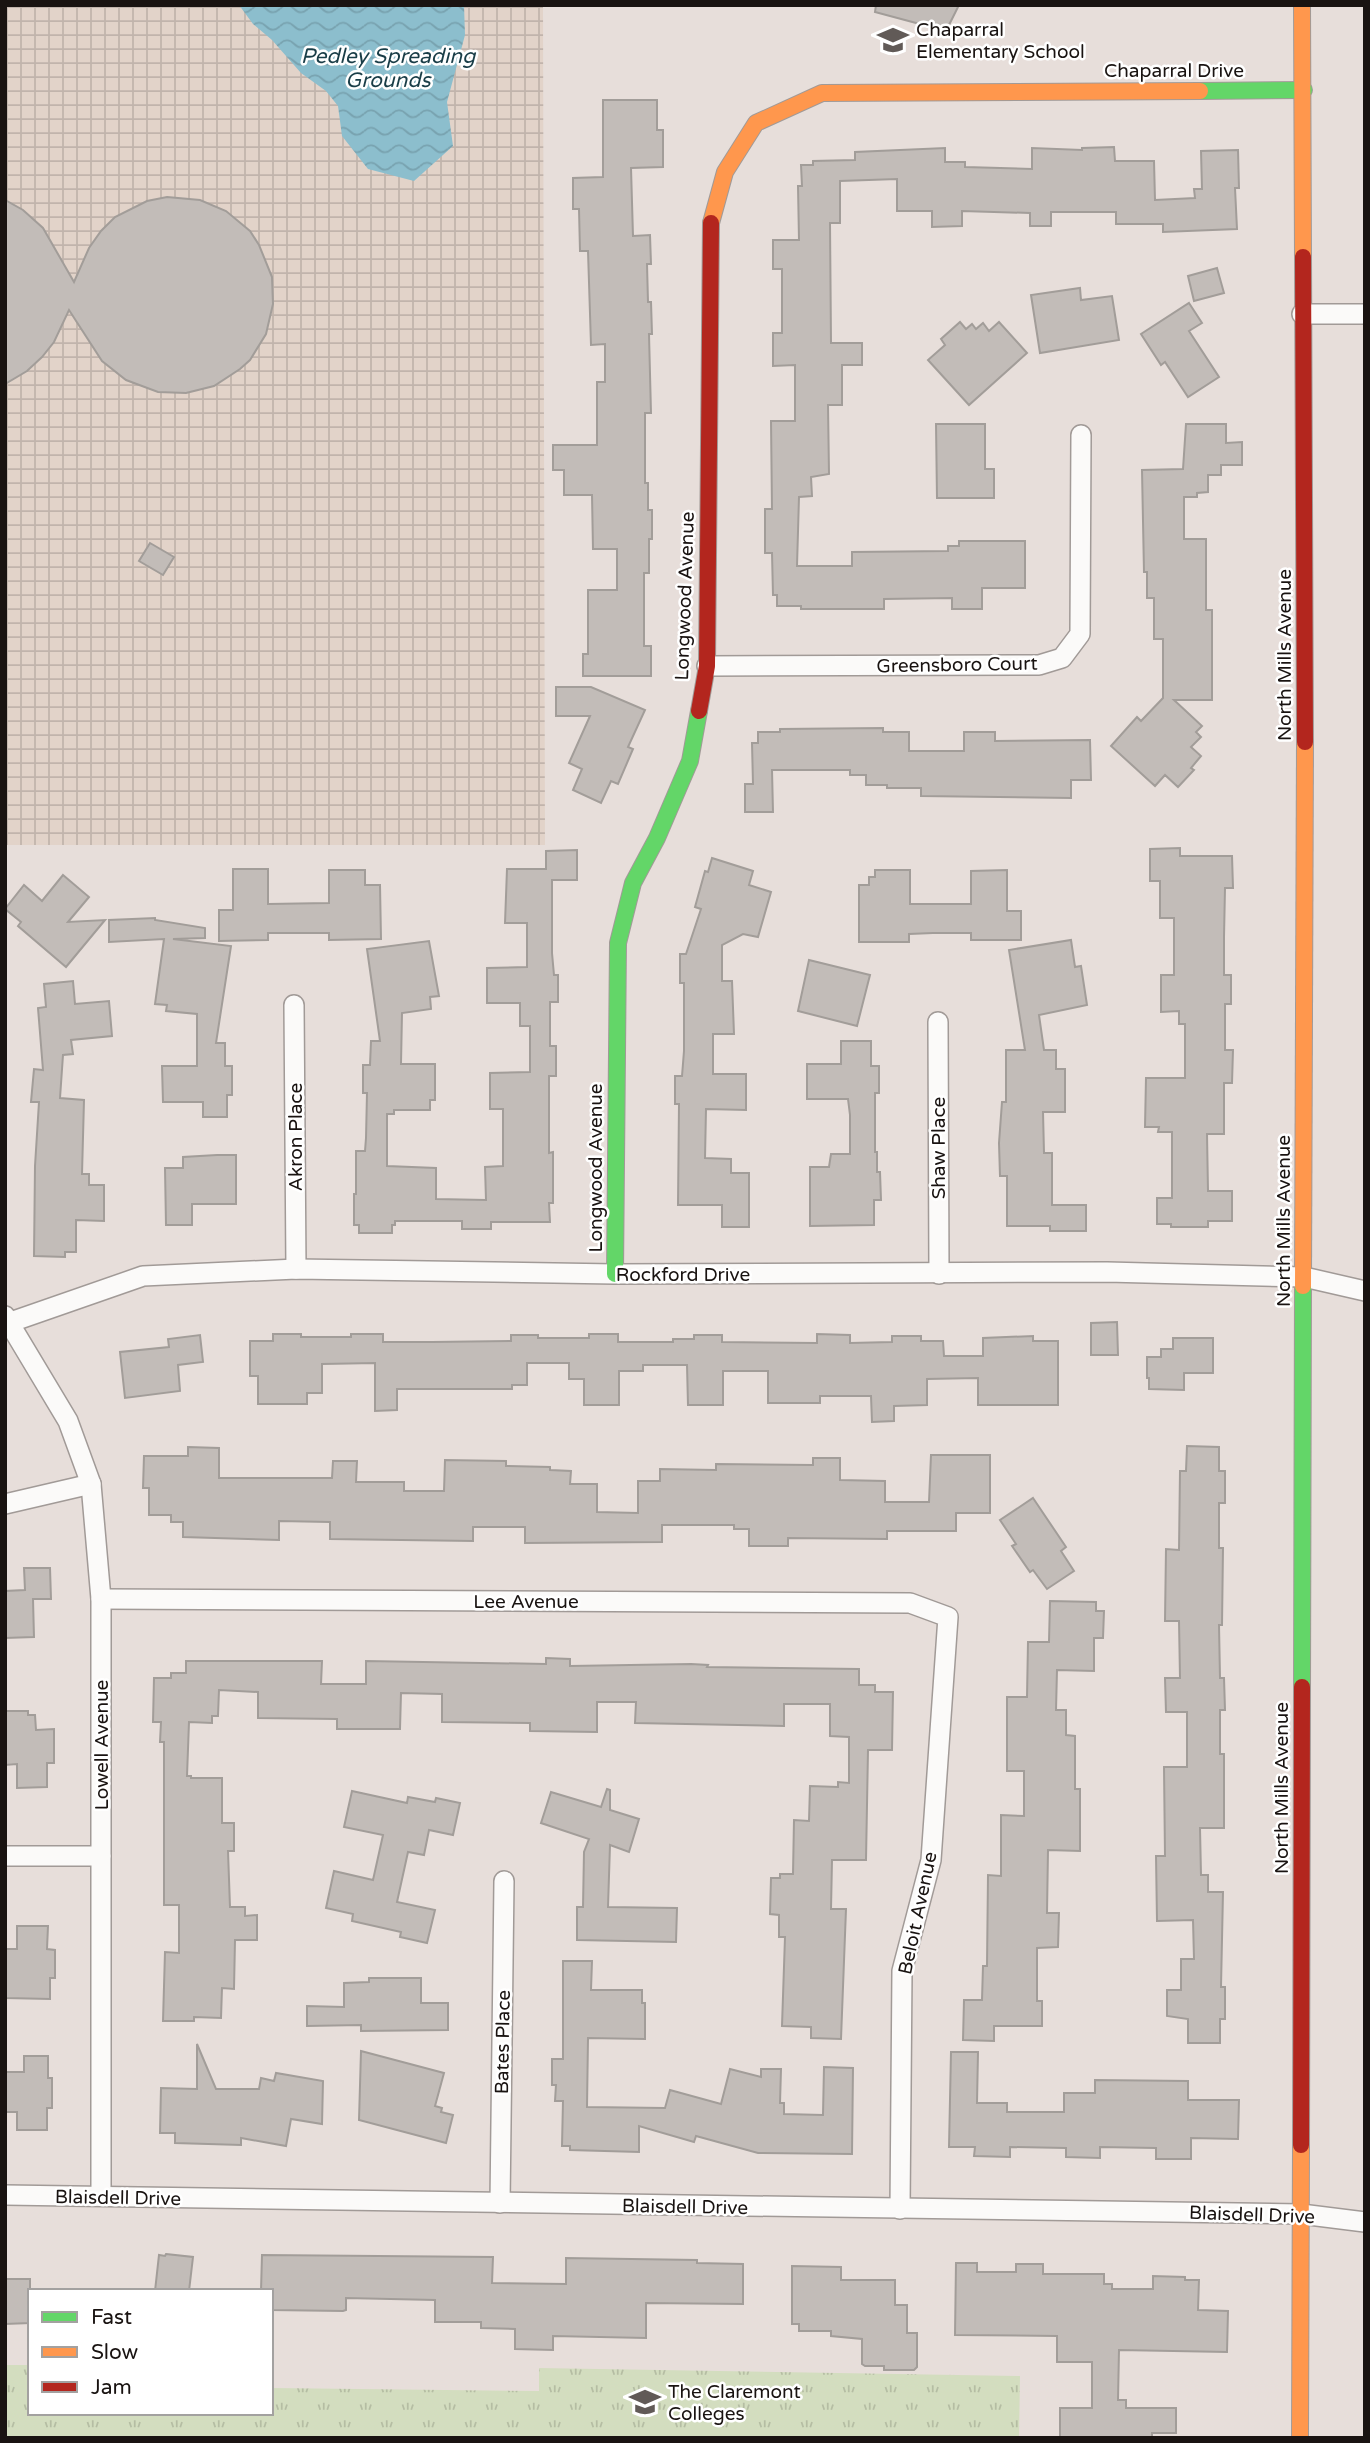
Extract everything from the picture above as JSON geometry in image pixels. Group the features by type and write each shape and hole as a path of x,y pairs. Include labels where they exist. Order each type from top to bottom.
{"main road":[{"name":"North Mills Avenue","path":"1300,2438 1306,747 1302,5"},
{"name":"Chaparral Drive","path":"756,123 822,93 1304,90"},
{"name":"Longwood Avenue","path":"615,1274 618,943 633,883 657,838 690,761 707,666 709,230 725,172 756,123"}],"street":[{"path":"1302,314 1365,314"},
{"name":"Greensboro Court","path":"707,666 1039,666 1062,658 1080,635 1081,435"},
{"name":"Akron Place","path":"294,1005 296,1269"},
{"name":"Shaw Place","path":"938,1022 939,1274"},
{"name":"Rockford Drive","path":"7,1319 143,1276 296,1269 615,1274 1107,1272 1304,1277 1365,1291"},
{"name":"Lowell Avenue","path":"7,1319 68,1421 91,1484 101,1598 101,2196"},
{"path":"5,1504 91,1484"},
{"name":"Lee Avenue","path":"101,1598 910,1603 948,1617"},
{"name":"Beloit Avenue","path":"900,2209 902,1971 931,1860 948,1617"},
{"path":"5,1856 101,1856"},
{"name":"Bates Place","path":"500,2203 504,1881"},
{"name":"Blaisdell Drive","path":"5,2195 1301,2214 1365,2222"}],"shaded area":[{"path":"5,5 543,5 545,845 5,845"}],"green space":[{"name":"The Claremont Colleges","path":"5,2365 28,2365 28,2415 273,2415 273,2388 539,2391 539,2368 1020,2376 1019,2438 5,2438"}],"water":[{"name":"Pedley Spreading Grounds","path":"239,5 464,5 465,35 447,102 453,146 414,181 368,169 342,136 338,106 326,91 301,73 272,40 253,24"}],"building":[{"path":"876,5 959,5 946,31 875,12"},
{"path":"603,100 657,100 657,130 663,130 663,167 631,168 633,236 650,235 651,264 647,264 652,334 649,334 651,413 645,413 645,483 648,483 648,510 652,510 652,539 649,539 649,573 644,573 644,646 651,646 651,676 583,676 583,654 588,654 588,590 617,590 617,549 593,549 592,495 564,495 564,470 553,470 553,445 597,445 597,382 605,382 605,344 591,345 588,251 580,251 579,209 573,209 573,178 603,177"},
{"path":"1114,147 1115,161 1154,161 1155,200 1195,198 1194,189 1202,189 1201,151 1238,150 1239,188 1235,188 1237,229 1163,232 1163,224 1116,224 1116,212 1051,212 1051,226 1030,226 1030,213 962,211 962,226 932,227 932,211 897,211 897,179 840,181 840,223 830,223 831,343 862,343 862,365 842,365 842,405 828,405 829,474 811,477 812,496 799,497 797,566 852,566 852,552 948,551 948,546 959,546 959,541 1025,541 1025,588 982,588 982,609 952,609 952,598 884,599 884,609 801,609 801,606 777,606 777,595 773,595 772,553 765,553 765,509 772,509 771,421 795,421 795,365 773,366 773,333 782,333 782,269 773,269 773,240 799,240 798,186 802,186 801,165 813,165 813,161 855,160 855,152 945,148 945,162 965,162 965,167 1032,169 1032,148 1082,150"},
{"path":"167,197 200,200 226,211 250,231 259,245 272,277 273,304 266,334 250,360 214,386 186,393 158,392 126,380 102,361 69,310 54,342 42,357 27,371 5,384 5,200 23,210 43,228 74,282 89,248 115,217 147,201"},
{"path":"1217,268 1224,293 1194,301 1188,276"},
{"path":"1080,288 1081,300 1112,296 1119,340 1040,353 1031,295"},
{"path":"1189,303 1202,323 1189,331 1219,377 1188,397 1165,362 1161,365 1141,334"},
{"path":"960,322 966,329 972,324 976,329 983,323 989,331 999,322 1027,353 969,405 928,360 945,345 941,339"},
{"path":"936,424 985,424 985,469 994,469 994,498 937,498"},
{"path":"1186,424 1226,424 1226,443 1242,442 1242,465 1221,465 1221,475 1208,475 1208,492 1197,493 1197,497 1184,497 1184,539 1206,539 1206,610 1212,610 1212,700 1174,700 1202,726 1196,732 1201,737 1191,747 1201,756 1191,768 1194,770 1178,787 1165,775 1155,786 1111,746 1137,717 1141,721 1163,698 1163,639 1154,639 1154,598 1147,598 1147,572 1144,572 1142,470 1183,469"},
{"path":"150,543 174,557 163,575 139,561"},
{"path":"556,687 591,687 645,710 628,747 633,749 618,784 611,781 601,803 573,790 582,769 569,763 590,716 556,716"},
{"path":"883,728 883,732 909,732 909,751 964,751 964,732 995,732 995,741 1090,740 1091,780 1071,780 1071,798 921,796 921,788 866,785 866,775 850,775 850,770 772,770 773,812 745,812 745,784 753,784 752,743 758,743 758,732 780,732 780,729"},
{"path":"1180,848 1180,856 1232,856 1233,888 1225,888 1224,975 1231,975 1231,1004 1225,1004 1225,1050 1233,1050 1232,1083 1224,1083 1224,1134 1207,1134 1208,1191 1232,1191 1232,1221 1208,1221 1208,1227 1171,1227 1171,1224 1157,1224 1157,1198 1172,1198 1172,1132 1158,1132 1159,1127 1145,1127 1146,1078 1185,1078 1185,1024 1179,1024 1179,1011 1161,1012 1161,975 1174,975 1174,918 1160,918 1160,881 1150,881 1150,849"},
{"path":"577,850 577,880 552,880 552,953 554,975 558,975 558,1002 550,1002 550,1046 556,1046 556,1076 549,1076 549,1153 553,1152 553,1203 549,1203 550,1222 491,1222 491,1229 462,1229 462,1221 395,1221 392,1233 359,1233 359,1225 354,1225 354,1194 356,1151 365,1151 366,1138 367,1093 363,1093 363,1065 370,1065 371,1041 380,1041 367,949 429,941 439,996 430,997 431,1009 402,1013 401,1064 435,1064 435,1100 430,1100 430,1110 394,1110 394,1114 387,1114 387,1166 436,1168 436,1199 486,1200 485,1167 503,1166 503,1109 490,1109 490,1073 530,1072 530,1026 520,1026 520,1003 487,1003 487,968 527,967 527,923 505,923 507,869 546,869 546,851"},
{"path":"712,858 753,871 749,885 771,892 758,937 743,934 722,945 722,981 732,981 734,1034 713,1034 713,1074 746,1074 746,1110 706,1109 705,1158 731,1159 731,1173 749,1173 749,1227 722,1227 722,1205 678,1205 679,1104 675,1104 675,1076 682,1076 684,1051 684,983 680,983 680,954 686,954 701,909 695,907 705,871 708,872"},
{"path":"233,869 268,869 268,904 329,903 329,870 365,870 365,885 380,885 381,939 329,940 329,933 268,933 268,940 219,941 219,910 233,910"},
{"path":"875,870 910,870 910,904 971,904 971,871 1007,870 1007,911 1021,911 1021,940 971,940 971,933 933,933 909,934 909,942 859,942 859,885 869,885 869,877 875,877"},
{"path":"63,875 89,897 68,922 105,920 66,967 18,926 21,922 5,909 24,885 42,901"},
{"path":"155,918 205,928 205,938 173,939 231,946 216,1043 225,1043 225,1066 232,1066 232,1095 227,1095 227,1117 203,1117 203,1102 163,1102 162,1066 197,1066 197,1014 166,1011 167,1005 155,1004 164,939 109,942 109,920"},
{"path":"1071,940 1075,967 1081,966 1087,1005 1039,1015 1044,1050 1056,1050 1056,1069 1065,1069 1065,1112 1043,1112 1044,1153 1052,1153 1052,1205 1086,1205 1086,1231 1050,1231 1050,1226 1007,1226 1007,1176 1000,1176 999,1143 1002,1102 1006,1102 1006,1050 1025,1050 1009,950"},
{"path":"809,960 870,975 857,1026 798,1011"},
{"path":"73,981 75,1004 109,1001 112,1036 71,1040 73,1054 63,1055 60,1098 84,1100 82,1174 89,1174 89,1185 104,1185 104,1221 76,1220 76,1252 65,1252 65,1257 34,1256 39,1102 31,1102 34,1069 43,1070 38,1008 46,1007 44,984"},
{"path":"841,1041 871,1041 871,1066 879,1066 879,1093 875,1093 875,1152 877,1172 880,1172 881,1200 874,1200 874,1225 810,1226 810,1167 829,1167 831,1154 850,1154 850,1115 848,1099 807,1099 807,1064 841,1064"},
{"path":"236,1155 236,1204 192,1204 192,1225 166,1225 165,1168 183,1168 183,1157"},
{"path":"1117,1322 1118,1355 1091,1355 1091,1323"},
{"path":"273,1334 351,1337 351,1334 383,1334 383,1342 511,1341 511,1335 589,1338 589,1334 618,1334 618,1342 673,1342 673,1339 694,1339 694,1335 722,1335 722,1342 817,1343 817,1334 850,1335 850,1343 892,1342 892,1336 921,1336 921,1341 943,1341 944,1356 983,1356 983,1338 1033,1336 1033,1341 1058,1341 1058,1405 978,1405 978,1378 927,1379 927,1405 894,1406 894,1421 872,1422 871,1396 820,1396 820,1403 768,1403 768,1371 723,1371 723,1405 688,1405 687,1365 643,1365 643,1371 619,1371 619,1405 584,1405 584,1379 569,1379 569,1363 527,1363 527,1385 512,1385 512,1389 397,1389 397,1410 375,1411 375,1363 322,1364 322,1393 307,1393 307,1404 258,1404 258,1376 250,1376 250,1341 273,1341"},
{"path":"200,1335 203,1362 178,1365 180,1391 125,1398 120,1352 169,1347 168,1339"},
{"path":"1173,1338 1213,1338 1213,1373 1184,1373 1184,1390 1149,1389 1147,1357 1161,1357 1161,1349 1173,1349"},
{"path":"1187,1446 1219,1447 1219,1471 1225,1471 1225,1503 1219,1503 1219,1548 1223,1548 1222,1625 1219,1625 1220,1678 1224,1678 1225,1710 1220,1710 1220,1754 1224,1754 1224,1828 1200,1828 1201,1875 1208,1875 1208,1892 1223,1892 1221,1987 1225,1987 1225,2019 1220,2019 1220,2043 1188,2043 1188,2019 1167,2016 1167,1990 1181,1990 1181,1959 1194,1959 1193,1920 1157,1921 1156,1856 1165,1856 1164,1767 1187,1767 1187,1712 1166,1712 1165,1678 1180,1678 1179,1621 1165,1621 1166,1549 1179,1550 1180,1471 1186,1471"},
{"path":"188,1447 219,1448 219,1478 332,1478 333,1461 357,1461 356,1482 404,1482 404,1491 444,1491 445,1460 506,1461 506,1466 550,1467 550,1470 571,1471 570,1484 597,1484 597,1512 638,1513 638,1481 660,1481 660,1469 716,1470 716,1464 813,1465 813,1458 840,1458 840,1480 885,1481 885,1502 929,1502 931,1455 990,1455 990,1513 956,1513 956,1531 887,1531 887,1539 788,1538 788,1546 749,1546 749,1529 734,1529 734,1525 662,1525 662,1542 525,1543 525,1527 473,1527 473,1541 330,1539 330,1522 279,1521 279,1540 183,1537 183,1522 171,1522 171,1515 149,1515 149,1488 143,1488 144,1456 188,1456"},
{"path":"1033,1498 1066,1547 1061,1551 1074,1571 1047,1589 1033,1570 1030,1572 1012,1546 1016,1544 1000,1520"},
{"path":"24,1568 50,1568 51,1599 33,1599 34,1637 5,1638 5,1591 25,1590"},
{"path":"1050,1601 1096,1602 1096,1611 1104,1611 1103,1638 1094,1638 1094,1671 1057,1670 1056,1710 1066,1710 1066,1735 1075,1736 1075,1789 1080,1789 1080,1851 1048,1850 1047,1913 1059,1913 1058,1947 1037,1948 1037,2001 1042,2001 1042,2026 994,2026 994,2041 963,2040 964,2000 982,2000 983,1966 987,1966 988,1875 1001,1876 1001,1815 1024,1816 1024,1771 1007,1771 1007,1697 1027,1697 1028,1642 1049,1642"},
{"path":"546,1658 570,1659 570,1666 691,1664 708,1665 707,1667 859,1669 859,1685 875,1685 875,1692 893,1692 892,1750 868,1750 866,1860 832,1860 831,1909 846,1909 841,2039 811,2038 811,2027 782,2026 785,1937 779,1937 779,1915 770,1914 771,1878 780,1878 780,1874 793,1874 794,1820 809,1821 810,1786 838,1787 838,1782 849,1783 849,1737 830,1736 830,1704 784,1704 784,1726 635,1723 636,1702 597,1702 597,1732 530,1731 530,1723 442,1722 442,1694 401,1693 400,1729 337,1729 337,1719 258,1718 258,1692 219,1690 218,1716 212,1716 212,1723 189,1722 187,1776 222,1778 222,1823 234,1823 234,1851 228,1851 230,1907 245,1907 245,1916 257,1915 257,1940 235,1940 234,1989 222,1988 221,2018 194,2017 194,2021 163,2021 165,1952 179,1953 179,1905 164,1905 164,1742 160,1742 161,1722 153,1722 154,1678 171,1678 171,1673 186,1673 186,1661 322,1661 321,1684 366,1684 366,1661 546,1664"},
{"path":"5,1711 28,1711 28,1715 35,1715 36,1730 54,1729 54,1763 47,1763 47,1787 17,1788 17,1764 5,1765"},
{"path":"607,1789 610,1790 610,1810 639,1819 629,1852 610,1845 608,1907 677,1908 676,1942 577,1940 577,1907 583,1907 584,1852 589,1839 541,1823 551,1792 601,1807"},
{"path":"352,1791 407,1803 408,1797 435,1802 436,1798 460,1803 453,1835 429,1830 424,1855 408,1852 397,1902 435,1910 427,1943 400,1937 401,1932 352,1921 353,1914 326,1908 334,1871 373,1880 383,1835 344,1827"},
{"path":"17,1926 48,1926 47,1949 55,1950 55,1978 50,1978 50,1999 6,1998 5,1949 17,1949"},
{"path":"563,1961 592,1961 591,1990 642,1990 642,2003 645,2003 645,2039 588,2038 587,2107 665,2108 670,2090 721,2104 730,2069 761,2077 761,2069 781,2069 780,2103 784,2103 784,2114 823,2115 824,2067 853,2068 852,2154 758,2153 696,2136 694,2142 639,2126 639,2152 570,2150 570,2146 562,2146 563,2101 555,2101 556,2085 552,2085 552,2059 563,2059"},
{"path":"369,1978 421,1978 421,2003 448,2003 448,2030 361,2031 361,2025 307,2026 307,2006 344,2007 344,1983 369,1982"},
{"path":"197,2044 216,2089 259,2089 261,2078 274,2081 276,2073 323,2081 322,2124 291,2119 286,2146 241,2138 241,2145 175,2143 175,2133 160,2133 161,2088 197,2089"},
{"path":"361,2051 444,2073 435,2106 442,2108 441,2112 453,2115 446,2143 359,2120"},
{"path":"951,2052 978,2052 977,2103 1007,2103 1007,2112 1064,2112 1064,2093 1095,2093 1095,2080 1188,2081 1188,2100 1239,2100 1238,2139 1191,2138 1191,2159 1156,2159 1156,2148 1100,2147 1100,2158 1066,2157 1066,2148 1010,2147 1010,2157 974,2156 975,2147 949,2147"},
{"path":"24,2056 48,2056 48,2078 52,2078 52,2108 47,2108 47,2130 17,2130 17,2112 5,2112 5,2072 24,2072"},
{"path":"159,2255 193,2257 189,2289 155,2289"},
{"path":"262,2255 493,2257 492,2283 566,2284 566,2258 697,2260 697,2263 743,2264 743,2304 646,2303 646,2338 553,2336 553,2350 515,2349 515,2329 481,2328 481,2322 435,2322 435,2300 346,2298 346,2310 343,2311 273,2310 273,2289 261,2289"},
{"path":"956,2263 977,2263 977,2272 1016,2272 1016,2264 1043,2264 1043,2274 1104,2274 1104,2284 1112,2284 1112,2289 1153,2289 1153,2276 1199,2280 1198,2310 1228,2311 1227,2352 1119,2350 1118,2400 1126,2400 1126,2408 1176,2408 1176,2433 1152,2433 1152,2438 1060,2438 1060,2408 1092,2408 1092,2362 1057,2362 1057,2336 955,2335"},
{"path":"792,2266 841,2267 841,2280 895,2280 895,2305 907,2305 907,2333 917,2333 917,2367 914,2370 884,2370 884,2366 865,2366 862,2364 862,2339 831,2336 831,2331 799,2331 799,2324 792,2324"},
{"path":"5,2279 30,2279 28,2323 5,2324"}],"traffic: fast":[{"path":"1200,91 1304,90"},
{"path":"615,1274 618,943 633,883 657,838 690,761 699,711"},
{"path":"1302,1687 1303,1286"}],"traffic: slow":[{"path":"1302,5 1303,257"},
{"path":"711,223 725,172 756,123 822,93 1200,91"},
{"path":"1303,1286 1305,742"},
{"path":"1300,2438 1301,2145"}],"traffic: jam":[{"path":"699,711 707,666 711,223"},
{"path":"1303,257 1305,742"},
{"path":"1301,2145 1302,1687"}],"place":[{"name":"Chaparral Elementary School","path":"893,40"},
{"name":"The Claremont Colleges","path":"645,2402"}]}
